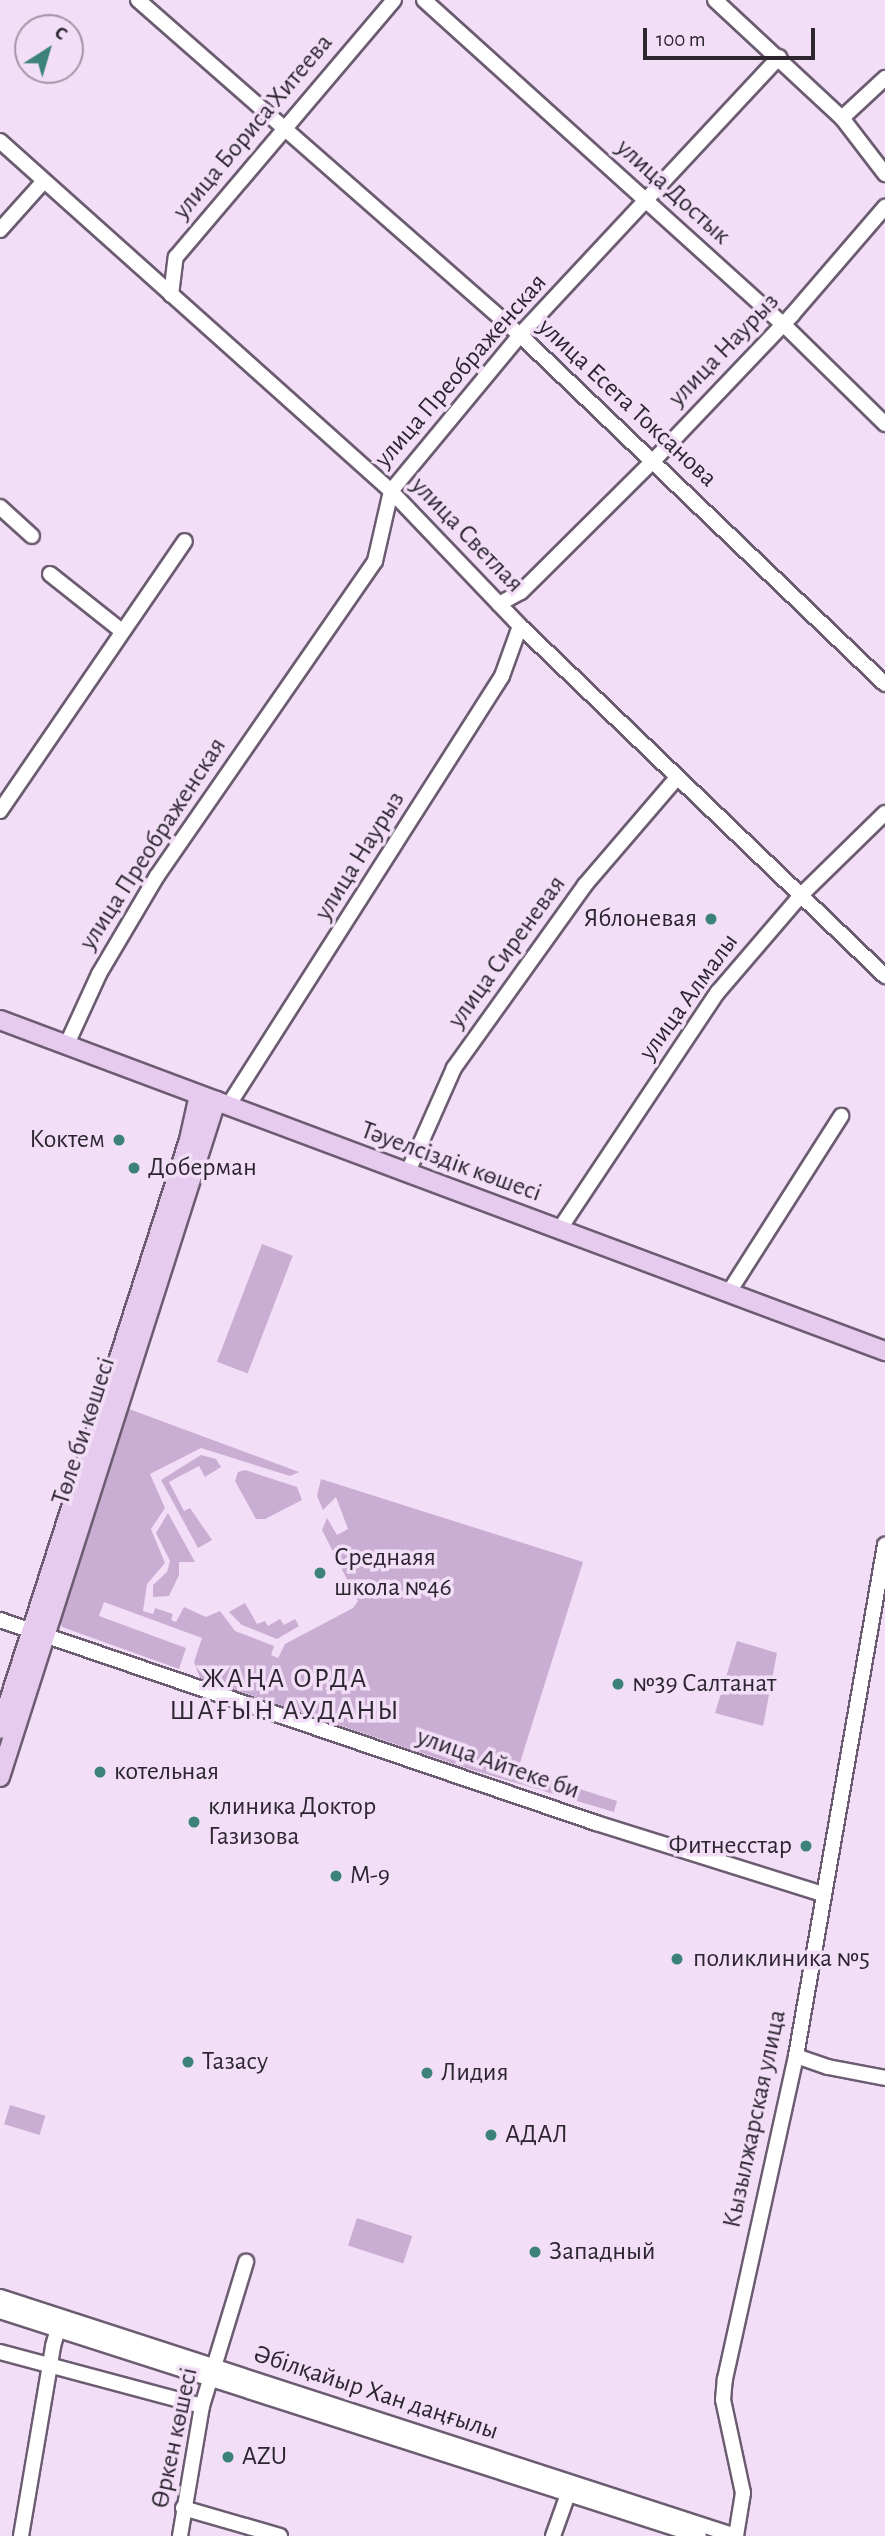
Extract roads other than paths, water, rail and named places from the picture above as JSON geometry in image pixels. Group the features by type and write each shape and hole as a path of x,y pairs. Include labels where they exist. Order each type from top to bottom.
{"main road":[{"name":"Тәуелсіздік көшесі","path":"0,1020 885,1351"},
{"name":"Төле би көшесі","path":"0,1777 38,1634 189,1140 214,1101"},
{"name":"Төле би көшесі","path":"0,1729 38,1634"}],"street":[{"name":"улица Есета Токсанова","path":"138,0 520,335 654,460 885,684"},
{"name":"улица Бориса Хитеева","path":"171,295 176,257 282,127 394,0"},
{"name":"улица Достык","path":"424,0 783,324 885,424"},
{"path":"715,0 842,118 885,174"},
{"name":"улица Преображенская","path":"67,1044 99,974 157,876 375,561 391,491 520,335 779,57"},
{"path":"842,118 885,78"},
{"name":"улица Светлая","path":"0,141 391,491 520,626 676,779 802,894 885,976"},
{"path":"0,230 44,181"},
{"name":"улица Наурыз","path":"499,604 521,592 654,460 783,324 885,207"},
{"path":"0,507 32,536"},
{"path":"0,811 185,541"},
{"path":"50,574 122,631"},
{"name":"улица Наурыз","path":"214,1101 502,676 520,626"},
{"name":"улица Сиреневая","path":"407,1174 454,1068 585,885 676,779"},
{"name":"улица Алмалы","path":"559,1230 718,992 802,894 885,813"},
{"path":"729,1292 841,1116"},
{"name":"Кызылжарская улица","path":"736,2536 743,2493 723,2400 725,2379 796,2056 822,1894 883,1575 885,1545"},
{"name":"улица Айтеке би","path":"0,1620 596,1823 822,1894"},
{"path":"796,2056 828,2067 885,2078"},
{"name":"Өркен көшесі","path":"180,2536 202,2406 246,2262"},
{"name":"Әбілқайыр Хан даңғылы","path":"0,2297 74,2321 213,2373 699,2536"},
{"name":"Әбілқайыр Хан даңғылы","path":"0,2311 213,2373 736,2536"},
{"path":"21,2536 58,2329 74,2321"},
{"path":"0,2352 50,2363 202,2406"},
{"path":"553,2536 568,2494"},
{"path":"183,2508 280,2536"}],"place":[{"name":"Яблоневая","path":"711,919"},
{"name":"Коктем","path":"119,1140"},
{"name":"Доберман","path":"134,1168"},
{"name":"Среднаяя школа №46","path":"320,1573"},
{"name":"№39 Салтанат","path":"618,1684"},
{"name":"котельная","path":"100,1772"},
{"name":"клиника Доктор Газизова","path":"194,1822"},
{"name":"Фитнесстар","path":"806,1846"},
{"name":"M-9","path":"336,1876"},
{"name":"поликлиника №5","path":"677,1959"},
{"name":"Тазасу","path":"188,2062"},
{"name":"Лидия","path":"427,2073"},
{"name":"АДАЛ","path":"491,2135"},
{"name":"Западный","path":"535,2252"},
{"name":"AZU","path":"228,2457"}],"district":[{"name":"ЖАҢА ОРДА ШАҒЫН АУДАНЫ","path":"285,1695"}]}
